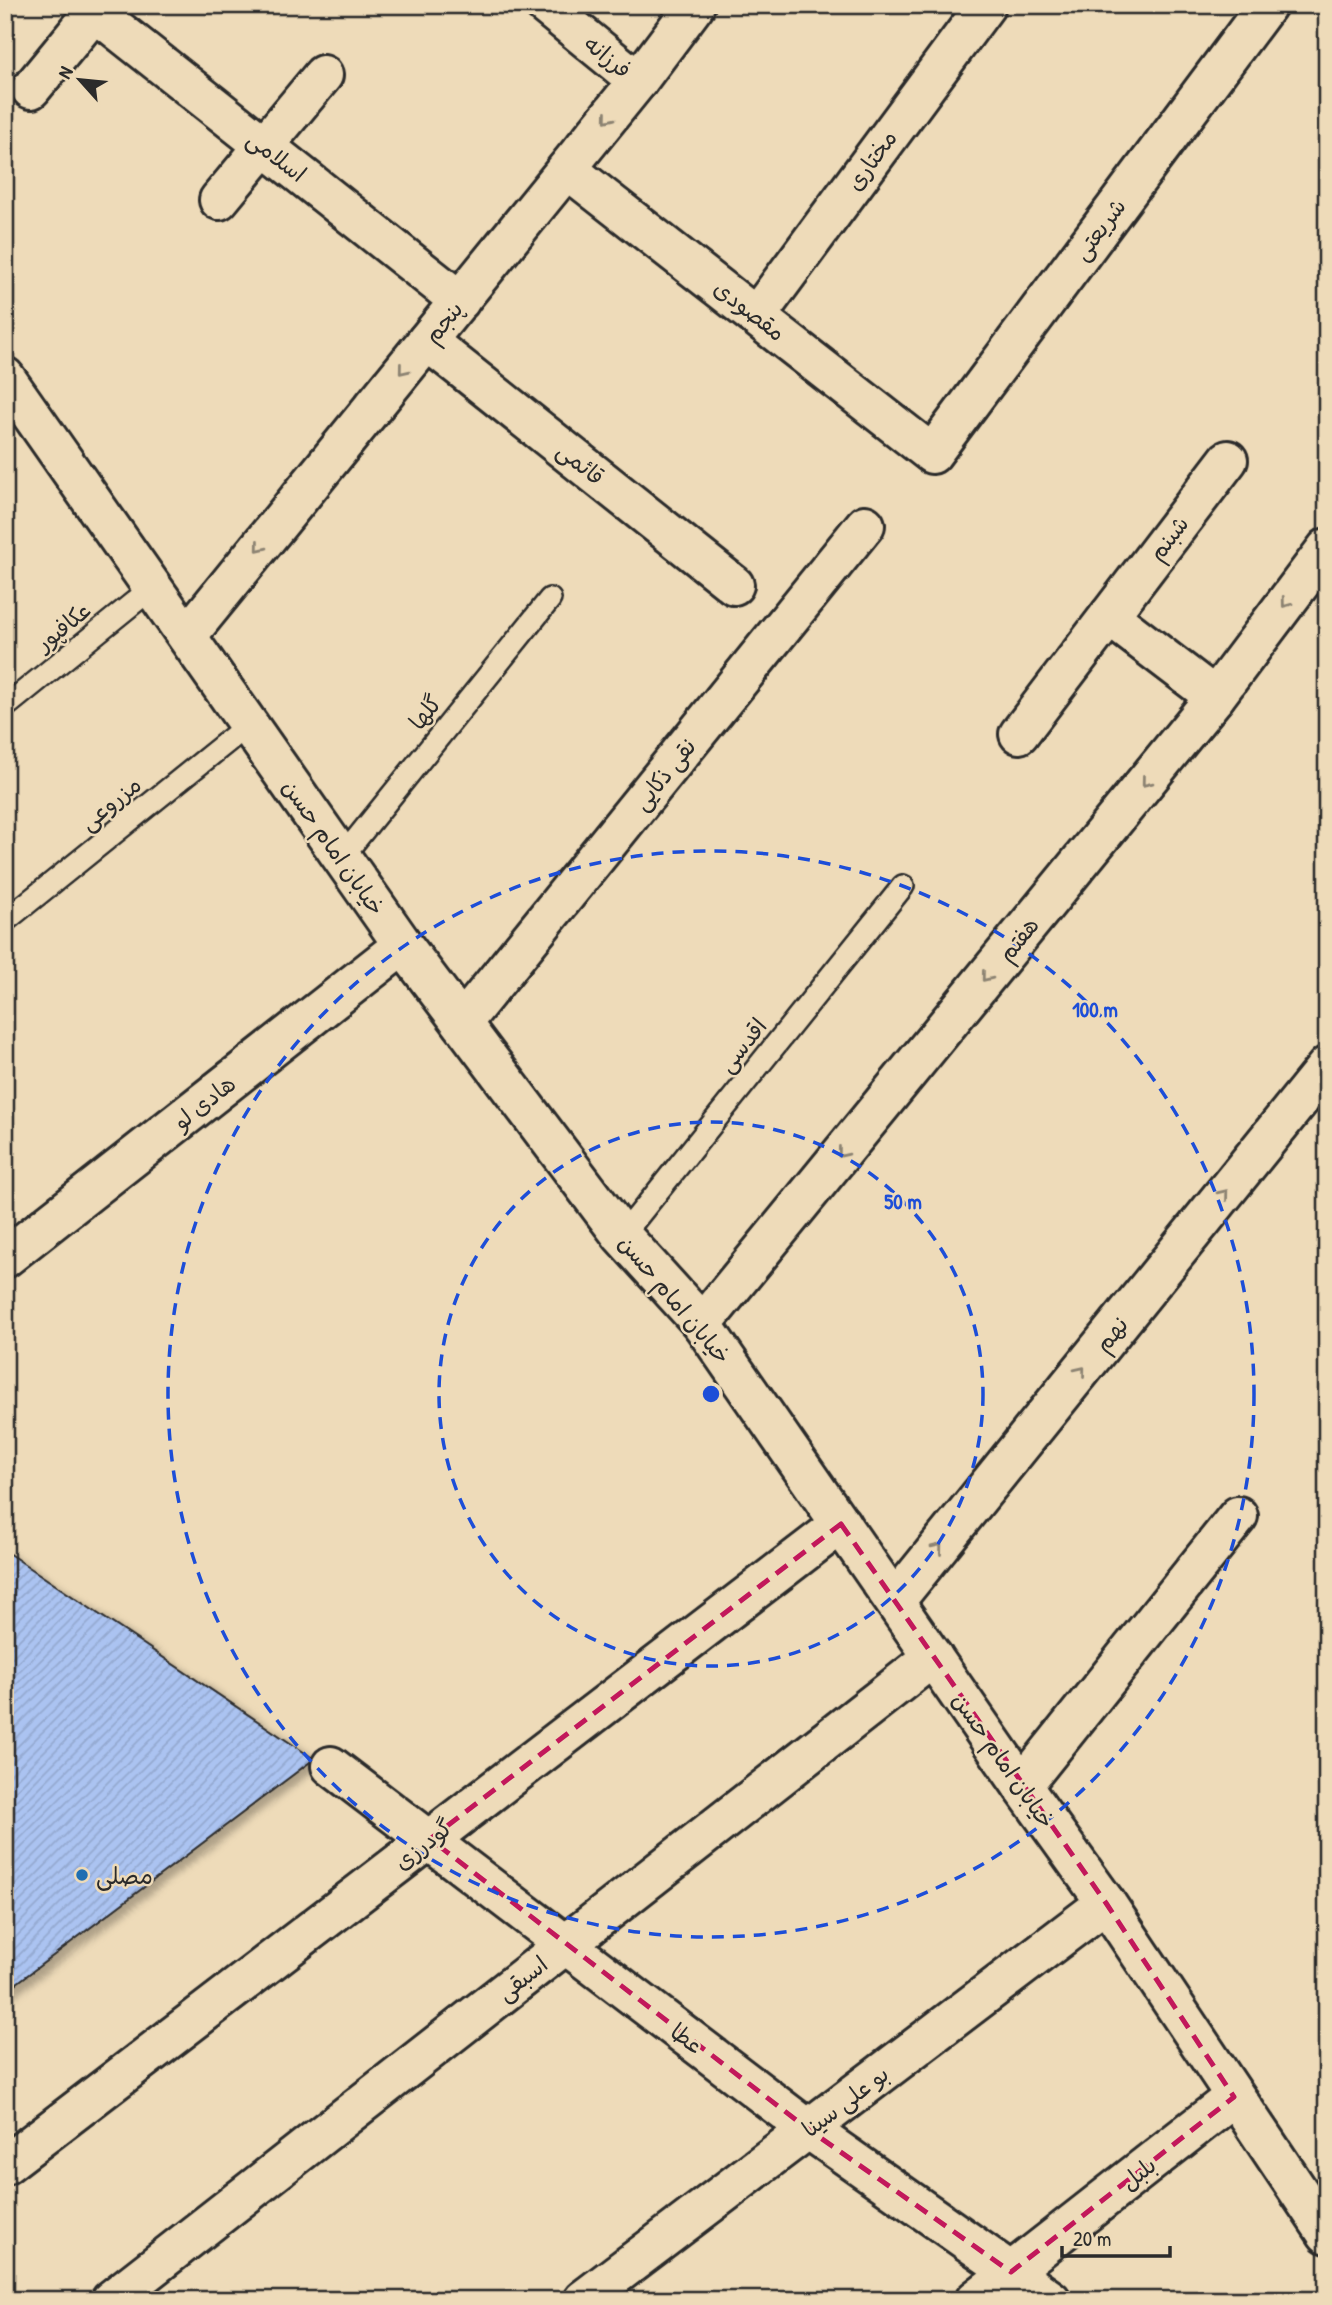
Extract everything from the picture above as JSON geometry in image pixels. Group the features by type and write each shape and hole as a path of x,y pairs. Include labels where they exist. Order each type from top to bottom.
{"street":[{"name":"فرزانه","path":"545,5 638,81"},
{"name":"پنجم","path":"187,636 638,81 695,5"},
{"name":"مختاری","path":"757,315 986,5"},
{"name":"شریعتی","path":"932,454 1267,5"},
{"path":"31,89 97,8"},
{"name":"اسلامی","path":"97,8 460,301"},
{"path":"219,200 323,75"},
{"name":"مقصودی","path":"567,169 932,454"},
{"name":"قائمی","path":"427,341 734,585"},
{"name":"خیابان امام حسن","path":"5,377 403,945 622,1236 702,1324 1021,1786 1106,1903 1327,2234"},
{"name":"شبنم","path":"1019,734 1228,460"},
{"name":"نقی ذکایی","path":"463,1023 865,525"},
{"name":"هفتم","path":"702,1324 1215,697 1327,548"},
{"path":"1109,616 1215,697"},
{"name":"هادی لو","path":"5,1258 403,945"},
{"name":"نهم","path":"895,1601 1327,1066"},
{"path":"1021,1786 1238,1516"},
{"name":"گودرزی","path":"5,2165 841,1524"},
{"name":"اسبقی","path":"111,2300 933,1657"},
{"name":"عطا","path":"331,1766 808,2129 1051,2300"},
{"name":"بو علی سینا","path":"583,2300 1106,1903"},
{"name":"بلبل","path":"975,2300 1234,2097"}],"lane":[{"name":"عکافپور","path":"5,707 153,587"},
{"name":"گلها","path":"342,858 550,599"},
{"name":"مزروعی","path":"5,921 248,725"},
{"name":"اقدسی","path":"622,1236 903,886"}],"highlighted area":[{"path":"841,1524 1106,1903 1234,2097 1011,2272 808,2129 430,1839"}],"building":[{"name":"مصلی","path":"5,1551 314,1759 5,1992"}],"place":[{"name":"مصلی","path":"82,1875"}]}
